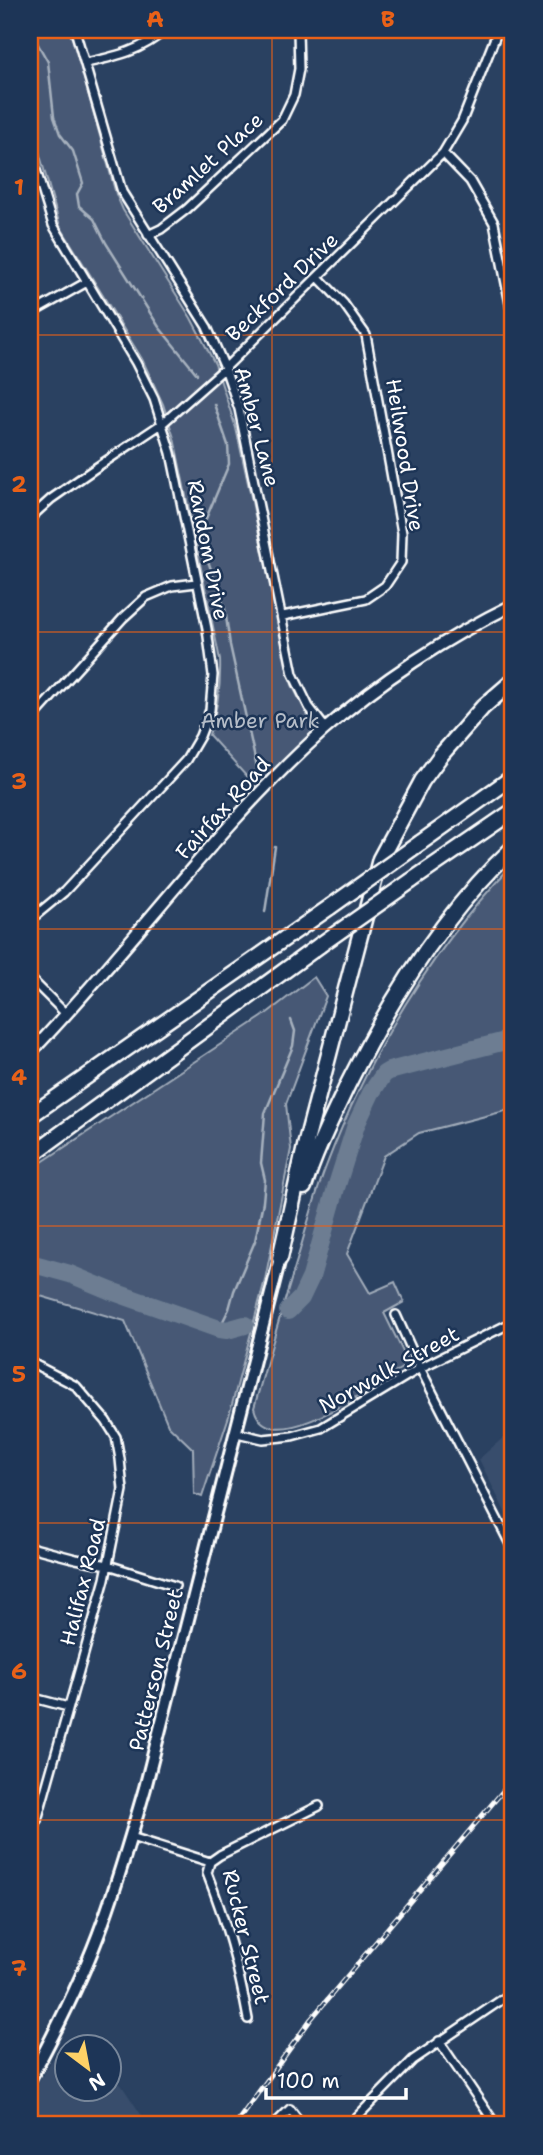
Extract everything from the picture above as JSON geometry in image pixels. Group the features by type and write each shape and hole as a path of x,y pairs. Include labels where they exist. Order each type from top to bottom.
{"highway":[{"path":"280,1258 306,1142 380,859 422,781 441,755 483,707 513,681"},
{"path":"30,1116 513,777"},
{"path":"30,1156 320,945 513,811"},
{"path":"280,1258 306,1179 374,1032 418,962 451,917 513,848"}],"main road":[{"name":"Patterson Street","path":"30,2079 75,1989 102,1926 131,1837 280,1258"}],"street":[{"name":"Amber Lane","path":"75,30 122,192 200,315 225,368 239,409 293,674 309,707 326,729"},
{"path":"86,63 149,44 165,30"},
{"name":"Bramlet Place","path":"148,235 161,229 187,209 282,120 297,82 298,30"},
{"name":"Beckford Drive","path":"30,518 94,468 163,423 225,368 443,153 462,121 498,30"},
{"name":"Random Drive","path":"30,152 53,225 136,363 163,423 207,629 213,676 210,710 200,736 186,760 64,891 30,920"},
{"path":"443,153 470,181 494,223 513,319"},
{"name":"Heilwood Drive","path":"283,616 366,599 385,586 401,562 402,533 366,335 344,304 318,277"},
{"path":"30,314 87,282"},
{"path":"30,721 123,618 146,597 172,586 196,583"},
{"name":"Fairfax Road","path":"30,1053 245,810 326,729 428,653 513,605"},
{"path":"30,978 66,1014"},
{"path":"396,1315 420,1368 513,1550"},
{"name":"Norwalk Street","path":"237,1433 264,1439 292,1436 321,1428 420,1368 513,1322"},
{"name":"Halifax Road","path":"30,1362 76,1387 106,1421 116,1437 123,1490 108,1565 30,1845"},
{"path":"30,1547 108,1565 175,1586"},
{"path":"30,1697 68,1707"},
{"name":"Rucker Street","path":"248,2019 241,1977 207,1873 210,1862 319,1806"},
{"path":"131,1837 210,1862"},
{"path":"349,2125 413,2060 513,1992"},
{"path":"439,2041 496,2125"},
{"path":"274,2125 290,2109 302,2125"}],"shaded area":[{"path":"513,1429 513,1528 479,1459"},
{"path":"52,2060 52,2102 122,2102 122,2086 148,2125 30,2125 30,2095"}],"green space":[{"name":"Amber Park","path":"30,30 68,30 74,42 116,194 123,210 191,318 215,364 236,428 292,685 316,732 257,788 209,735 218,698 220,660 174,438 163,404 142,359 60,226 30,120"},
{"path":"513,864 513,1109 419,1133 384,1156 347,1254 370,1293 395,1282 404,1302 384,1313 406,1358 405,1366 349,1401 301,1424 280,1428 263,1423 254,1408 314,1203 342,1127 381,1046 428,969 483,897"},
{"path":"314,977 326,996 286,1104 291,1149 265,1280 229,1416 202,1497 194,1494 193,1449 168,1425 125,1321 30,1293 30,1170 262,1017"}],"waterway":[{"path":"30,30 48,62 54,117 60,134 73,151 83,183 77,194 79,206 94,219 159,327 197,374"},
{"path":"214,404 228,445 229,464 205,521 202,544 225,609 230,645 257,768"},
{"path":"265,912 275,847"},
{"path":"219,1329 255,1241 265,1180 261,1163 265,1113 293,1046 295,1031 291,1020"},
{"path":"288,1311 301,1298 311,1277 356,1125 371,1093 384,1074 513,1039"},
{"path":"30,1263 70,1274 219,1329 227,1330 245,1325"}],"railway":[{"path":"235,2125 311,2019 513,1779"}]}
